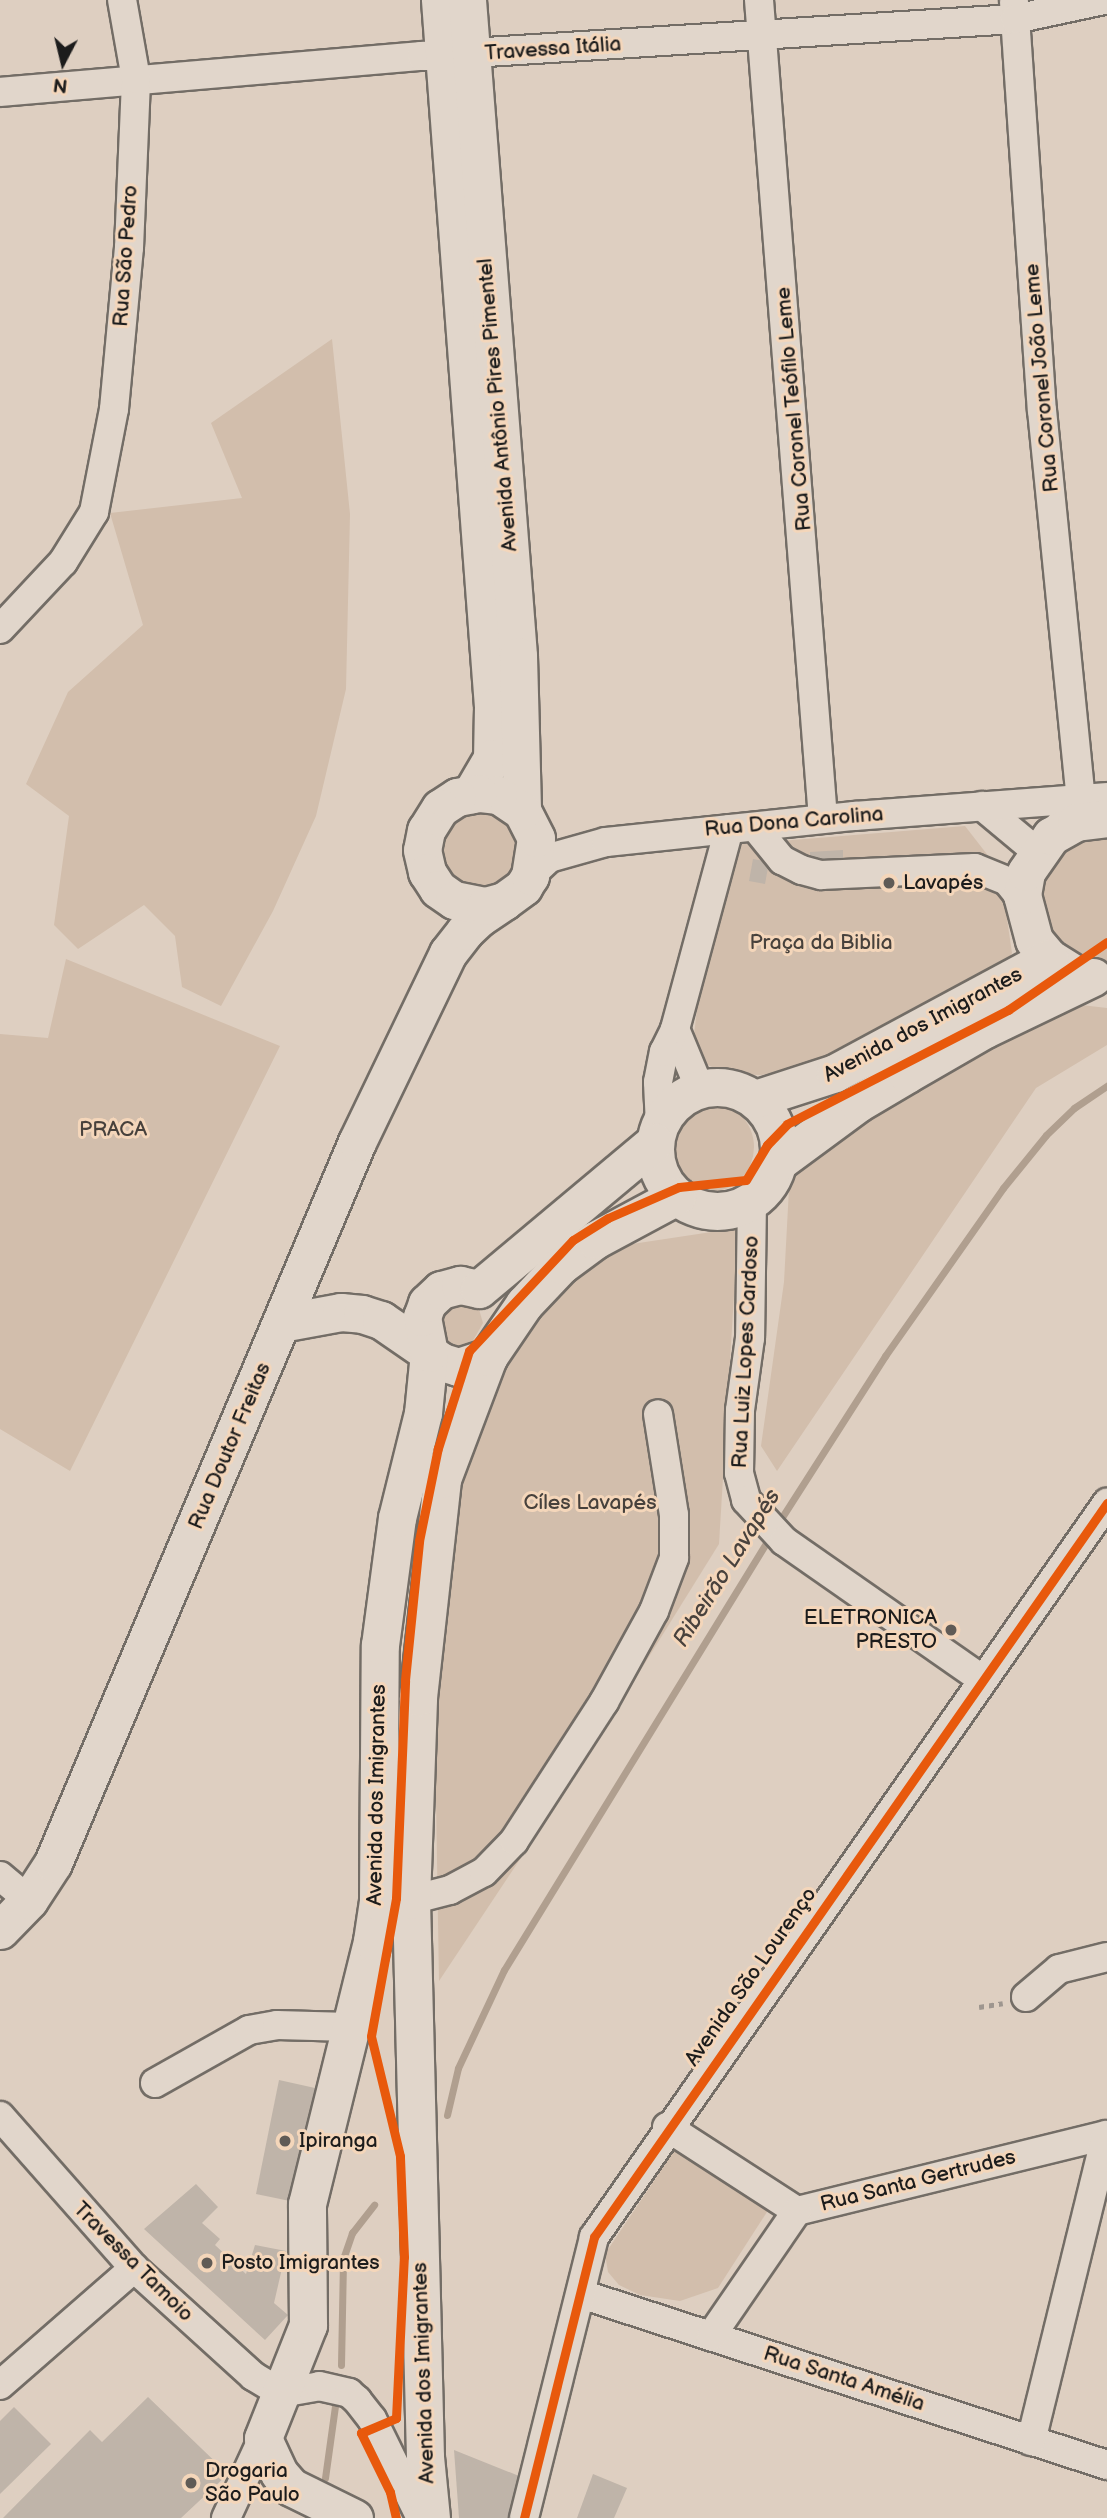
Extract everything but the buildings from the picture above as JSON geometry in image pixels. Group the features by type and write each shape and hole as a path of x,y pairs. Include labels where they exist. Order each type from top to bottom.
{"main road":[{"name":"Avenida Antônio Pires Pimentel","path":"440,0 456,55 519,656 527,820 536,857 530,876"},
{"name":"Avenida Antônio Pires Pimentel","path":"467,0 456,55 493,707 492,758 471,794"},
{"path":"527,820 498,795 471,794 440,808 426,831 422,850 427,872 438,889 465,904 504,901 530,876"},
{"path":"1044,844 1098,806"},
{"name":"Avenida dos Imigrantes","path":"1044,844 1026,872 1023,901 1034,940 1049,958 1070,971 1100,977"},
{"name":"Rua Doutor Freitas","path":"438,889 452,926 448,953"},
{"name":"Rua Doutor Freitas","path":"0,1930 29,1900 53,1863 357,1142 448,953 465,931 504,901"},
{"name":"Avenida dos Imigrantes","path":"755,1099 787,1092 847,1068 1049,958"},
{"name":"Avenida dos Imigrantes","path":"752,1200 764,1190 778,1162 858,1103 985,1029 1100,977"},
{"path":"281,1322 341,1312 362,1314 381,1320 429,1353 458,1367 494,1348 501,1319 494,1301 479,1289 658,1133 676,1103 700,1089 728,1088 755,1099 775,1125 778,1162"},
{"path":"658,1133 657,1162 677,1196 714,1210 752,1200"},
{"name":"Avenida dos Imigrantes","path":"431,2518 425,2457 411,1900 418,1697 432,1545 443,1479 494,1348 561,1265 595,1240 677,1196"},
{"name":"Avenida dos Imigrantes","path":"263,2438 308,2325 307,2204 378,1901 380,1645 389,1565 423,1413 429,1353 423,1336 427,1303 441,1290 460,1285 479,1289"},
{"path":"263,2438 279,2473 292,2487 354,2518"}],"street":[{"name":"Rua São Pedro","path":"0,629 63,562 94,512 114,409 129,248 136,79 122,0"},
{"name":"Rua Coronel Teófilo Leme","path":"760,0 823,819"},
{"name":"Travessa Itália","path":"0,92 456,55 762,36 1104,0"},
{"name":"Rua Coronel João Leme","path":"1014,9 1042,410 1079,756 1098,806"},
{"name":"Rua Dona Carolina","path":"530,876 549,858 606,842 823,819 982,806 1098,806"},
{"path":"982,806 1044,844"},
{"name":"Rua Dona Carolina","path":"527,820 606,842"},
{"path":"658,1133 658,1082 742,828 782,860 802,870 821,875 975,868 1007,881 1023,901"},
{"path":"675,1029 700,1089"},
{"name":"Rua Luiz Lopes Cardoso","path":"752,1200 750,1325 740,1410 739,1473 753,1511 784,1541 982,1679"},
{"path":"411,1900 450,1890 484,1872 514,1842 604,1702 654,1611 674,1558 674,1514 658,1414"},
{"name":"Avenida São Lourenço","path":"524,2518 594,2237 667,2127 1107,1503"},
{"path":"0,1876 29,1900"},
{"path":"1026,1997 1059,1969 1107,1957"},
{"path":"155,2083 249,2029 277,2025 350,2027"},
{"name":"Travessa Tamoio","path":"0,2116 134,2268 253,2376 281,2392"},
{"name":"Rua Santa Gertrudes","path":"667,2127 797,2211 1107,2135"},
{"path":"1031,2441 1107,2135"},
{"path":"711,2336 797,2211"},
{"path":"0,2385 134,2268"},
{"name":"Rua Santa Amélia","path":"581,2294 1107,2465"},
{"path":"281,2392 319,2386 349,2393 357,2400 421,2518"},
{"path":"226,2518 263,2438"}],"green space":[{"path":"332,339 350,514 346,689 316,816 273,911 221,1006 182,987 175,936 144,905 78,949 54,925 69,816 26,784 68,692 143,625 110,513 242,498 211,423"},
{"path":"479,809 494,812 507,821 516,834 519,849 516,864 507,877 494,886 479,889 464,886 451,877 442,864 439,849 442,834 451,821 464,812"},
{"name":"Praça da Biblia","path":"965,826 1000,871 1012,953 999,975 815,1064 761,1075 728,1074 701,1062 694,1035 701,975 742,844"},
{"path":"1107,831 1107,965 1090,964 1069,956 1041,923 1038,880 1063,844"},
{"name":"PRACA","path":"66,959 280,1046 70,1471 0,1429 0,1034 48,1038"},
{"path":"1064,1003 1107,1008 1107,1045 1036,1088 777,1471 761,1446 784,1282 790,1170 849,1110"},
{"path":"709,1102 726,1106 741,1115 750,1130 754,1147 750,1164 741,1179 726,1188 709,1192 692,1188 677,1179 668,1164 664,1147 668,1130 677,1115 692,1106"},
{"name":"Cíles Lavapés","path":"738,1228 719,1544 568,1787 439,1981 433,1614 464,1462 523,1332 572,1275 632,1244"},
{"path":"436,1300 478,1306 483,1323 470,1346 443,1348"},
{"path":"680,2142 774,2201 718,2288 680,2301 640,2295 619,2285 608,2272 605,2254"}],"waterway":[{"name":"Ribeirão Lavapés","path":"777,1525 885,1356 1003,1188 1046,1135 1074,1108 1107,1086"},
{"name":"Ribeirão Lavapés","path":"447,2115 458,2068 504,1970 771,1535"},
{"name":"Ribeirão Lavapés","path":"341,2365 343,2259 352,2233 374,2205"},
{"name":"Ribeirão Lavapés","path":"325,2478 335,2406"}],"cycle path":[{"path":"396,2518 390,2492 361,2433 396,2418 404,2257 400,2156 371,2036 396,1898 405,1680 419,1541 438,1448 469,1351 573,1240 608,1218 679,1187 746,1180 767,1145 787,1124 1008,1010 1107,942"},
{"path":"524,2518 594,2237 1107,1503"}],"place":[{"name":"Lavapés","path":"889,883"},
{"name":"ELETRONICA PRESTO","path":"951,1630"},
{"name":"Ipiranga","path":"285,2141"},
{"name":"Posto Imigrantes","path":"207,2263"},
{"name":"Drogaria São Paulo","path":"191,2483"}]}
